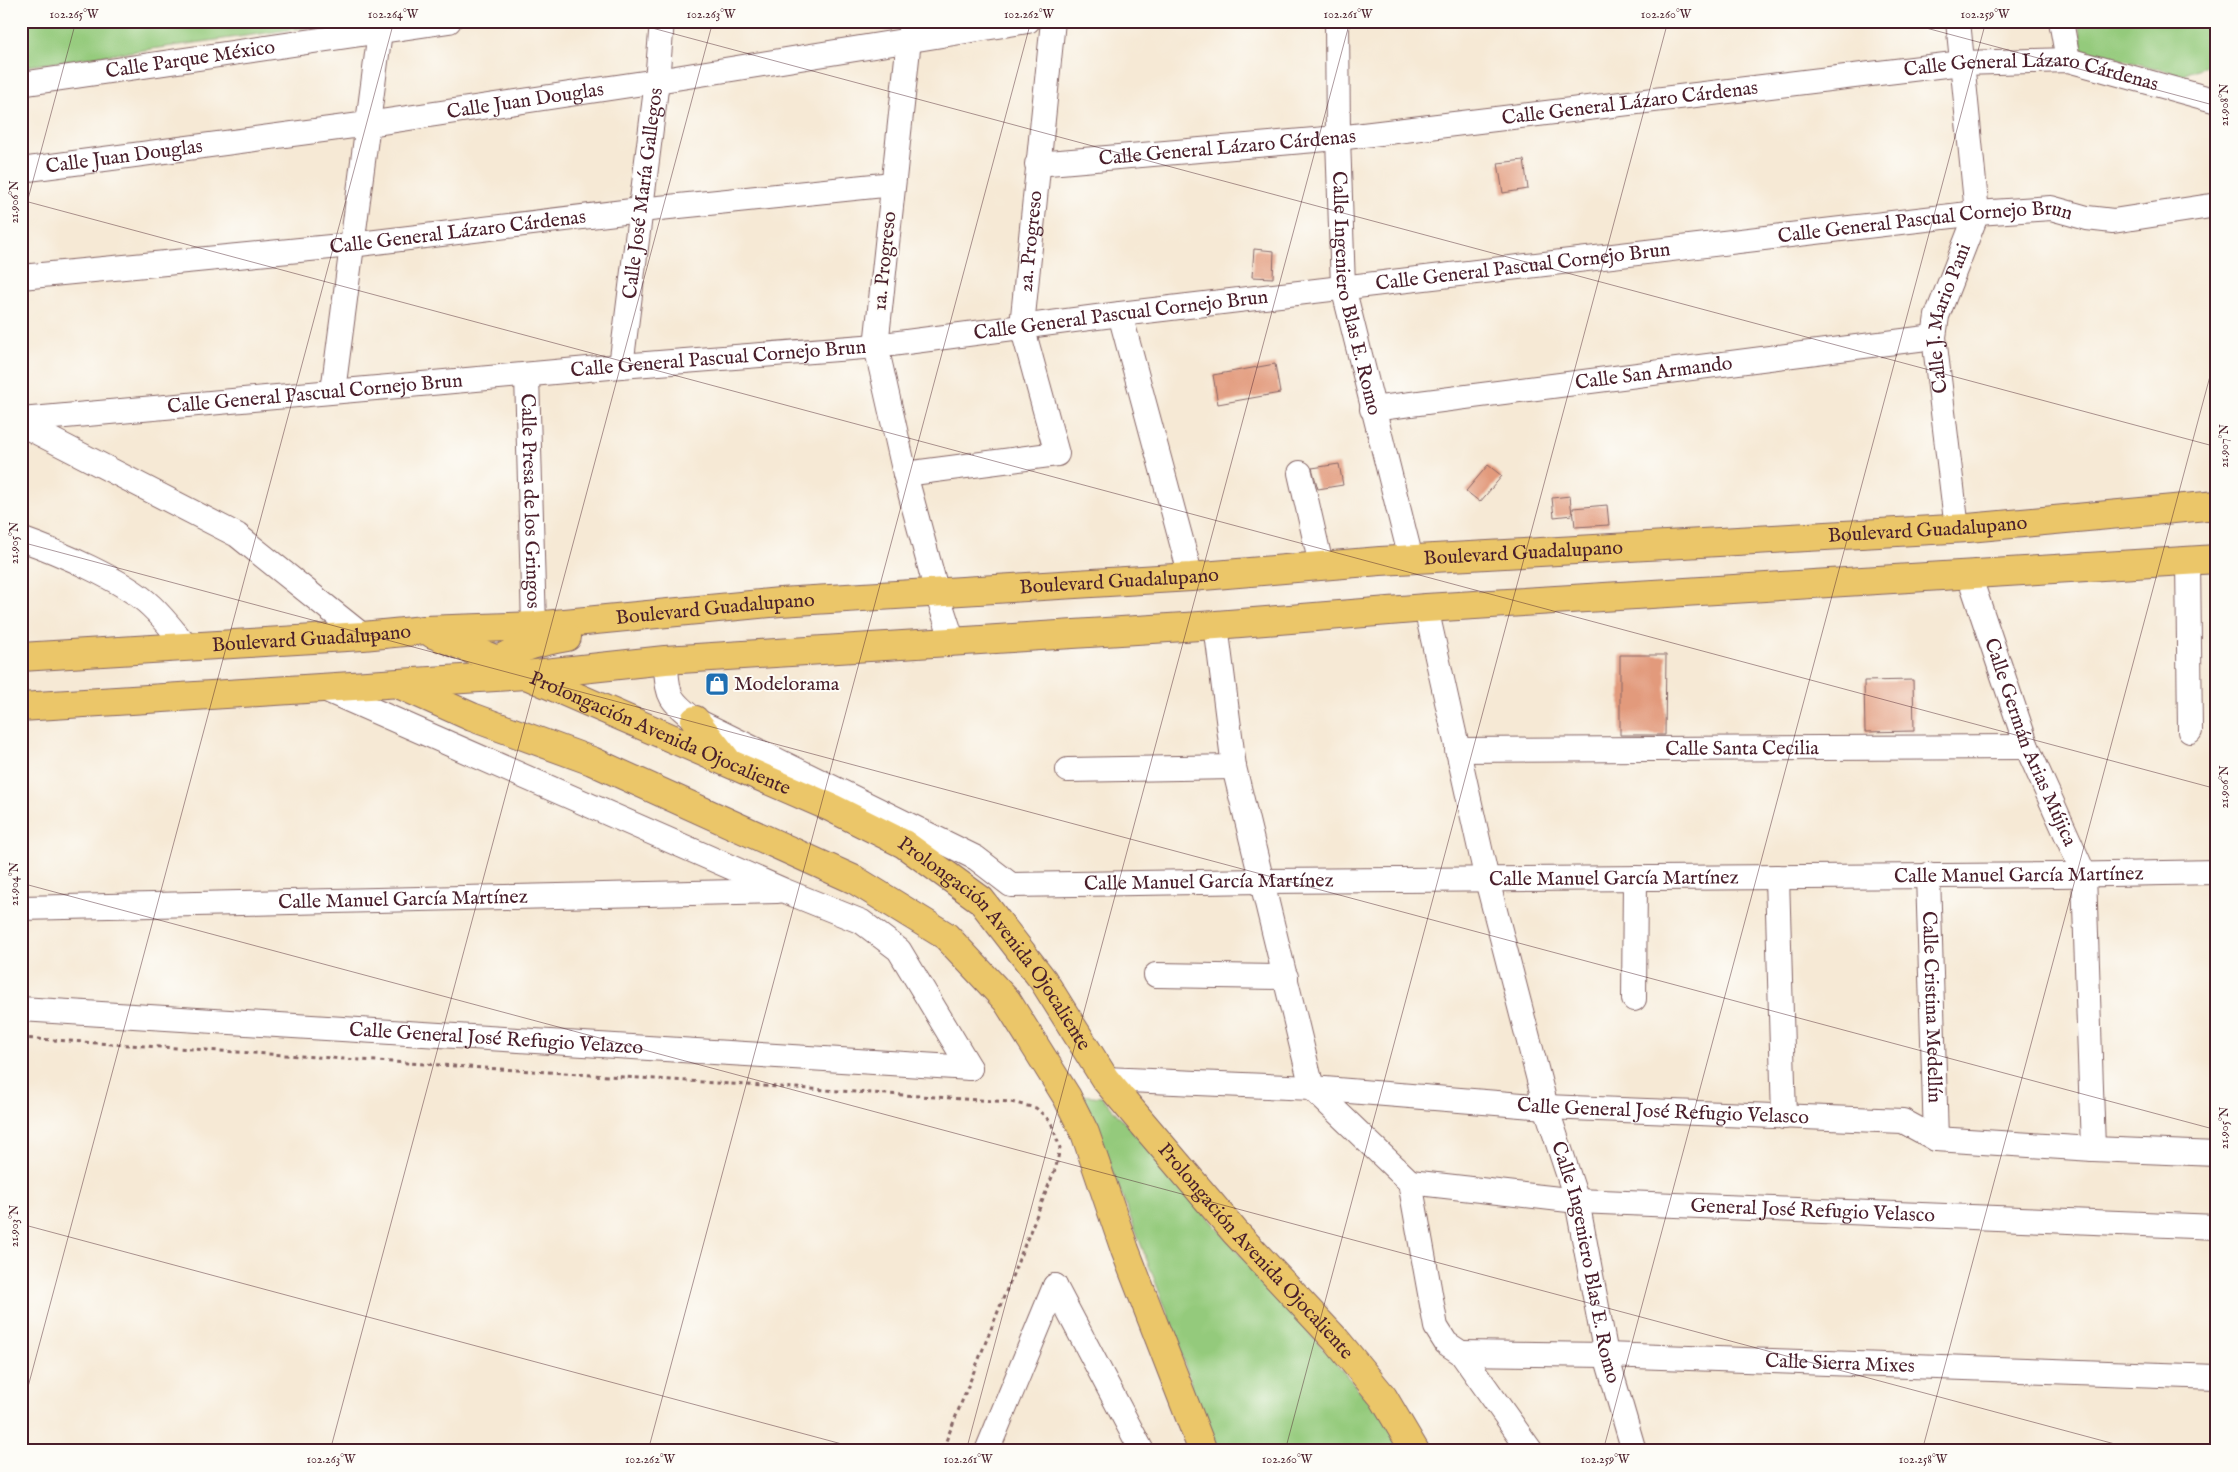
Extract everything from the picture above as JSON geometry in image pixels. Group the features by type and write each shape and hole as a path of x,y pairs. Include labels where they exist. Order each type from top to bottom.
{"main road":[{"name":"Boulevard Guadalupano","path":"21,657 363,636 424,630 534,626 780,602 1192,577 1411,559 1957,529 2217,505"},
{"path":"21,707 526,675 665,660 1216,626 1426,608 2217,559"},
{"path":"472,717 470,700 474,678 497,660 540,642 570,637 743,623 767,606 780,602"},
{"name":"Prolongación Avenida Ojocaliente","path":"424,630 497,660 526,675 832,808 904,844 981,900 1043,980 1105,1079 1235,1232 1336,1340 1383,1397 1414,1451"},
{"name":"Prolongación Avenida Ojocaliente","path":"394,683 472,717 592,761 855,880 946,936 1007,1001 1067,1097 1084,1132 1125,1250 1203,1451"},
{"path":"695,720 728,762"}],"street":[{"name":"Calle Parque México","path":"21,84 450,21"},
{"name":"Calle José María Gallegos","path":"621,366 657,81 662,21"},
{"name":"Calle Juan Douglas","path":"21,170 368,124 657,81 910,31 1028,21"},
{"name":"2a. Progreso","path":"904,474 1057,454 1022,326 1053,21"},
{"name":"Calle Ingeniero Blas E. Romo","path":"1337,21 1338,138 1343,287 1411,559"},
{"name":"Calle J. Mario Pani","path":"1957,529 1934,337 1937,316 1977,213 1958,21"},
{"path":"2061,21 2068,60"},
{"path":"333,392 380,31"},
{"name":"1a. Progreso","path":"910,31 876,346 904,474 937,593 953,642"},
{"name":"Calle General Lázaro Cárdenas","path":"1037,164 1338,138 1962,63 2068,60 2217,101"},
{"name":"Calle General Lázaro Cárdenas","path":"21,277 351,245 640,210 893,184"},
{"name":"Calle General Pascual Cornejo Brun","path":"21,422 621,366 876,346 1022,326 1343,287 1977,213 2051,208 2087,218 2113,221 2217,205"},
{"path":"1120,314 1192,577"},
{"name":"Calle San Armando","path":"1372,409 1934,337"},
{"name":"Calle Presa de los Gringos","path":"527,376 534,626"},
{"name":"Calle General Pascual Cornejo Brun","path":"21,422 237,535 363,636"},
{"path":"1300,473 1321,565"},
{"path":"21,539 43,547 114,581 143,599 187,647"},
{"path":"2188,560 2190,731"},
{"name":"Calle Germán Arias Mújica","path":"1969,575 2026,747 2084,874 2093,1149"},
{"name":"Calle Ingeniero Blas E. Romo","path":"1426,608 1487,880 1546,1107 1577,1201 1606,1355 1634,1451"},
{"path":"1216,626 1234,767 1312,1088 1410,1182 1436,1327 1446,1343 1462,1353 1531,1451"},
{"path":"665,660 669,694 674,704 695,720"},
{"path":"322,688 785,891 836,910 855,880"},
{"name":"Calle Manuel García Martínez","path":"695,720 976,858 1011,885 2217,872"},
{"name":"Calle Santa Cecilia","path":"1457,750 2026,747"},
{"path":"1068,770 1234,767"},
{"name":"Calle Cristina Medellín","path":"1928,875 1936,1139"},
{"path":"1777,877 1784,1117"},
{"path":"1634,999 1635,878"},
{"name":"Calle Manuel García Martínez","path":"21,908 785,891"},
{"name":"Calle General José Refugio Velazco","path":"21,1009 970,1068 898,950 862,922 836,910"},
{"path":"1156,975 1286,977"},
{"name":"Calle General José Refugio Velasco","path":"1105,1079 1312,1088 1546,1107 1902,1121 1936,1139 2093,1149 2217,1154"},
{"name":"General José Refugio Velasco","path":"1410,1182 1577,1201 2217,1227"},
{"path":"987,1451 1055,1286 1142,1451"},
{"name":"Calle Sierra Mixes","path":"1462,1353 1606,1355 2217,1377"}],"path":[{"path":"21,1038 1011,1102 1036,1108 1051,1122 1060,1148 1056,1167 942,1451"}],"green space":[{"path":"21,21 354,21 21,67"},
{"path":"2079,21 2201,21 2217,54 2217,61 2183,75 2083,50"},
{"path":"1083,1095 1102,1097 1389,1424 1400,1451 1213,1451 1169,1317"}],"building":[{"path":"1524,160 1528,189 1503,193 1498,163"},
{"path":"1254,249 1274,251 1273,278 1252,277"},
{"path":"1275,364 1280,393 1218,404 1213,375"},
{"path":"1339,464 1343,485 1318,489 1312,468"},
{"path":"1488,465 1502,476 1480,502 1466,491"},
{"path":"1570,496 1572,515 1554,517 1552,498"},
{"path":"1607,505 1609,525 1575,527 1573,508"},
{"path":"1620,655 1666,655 1665,735 1620,735"},
{"path":"1913,680 1914,731 1865,732 1864,681"}],"place":[{"name":"Modelorama","path":"717,684"}]}
